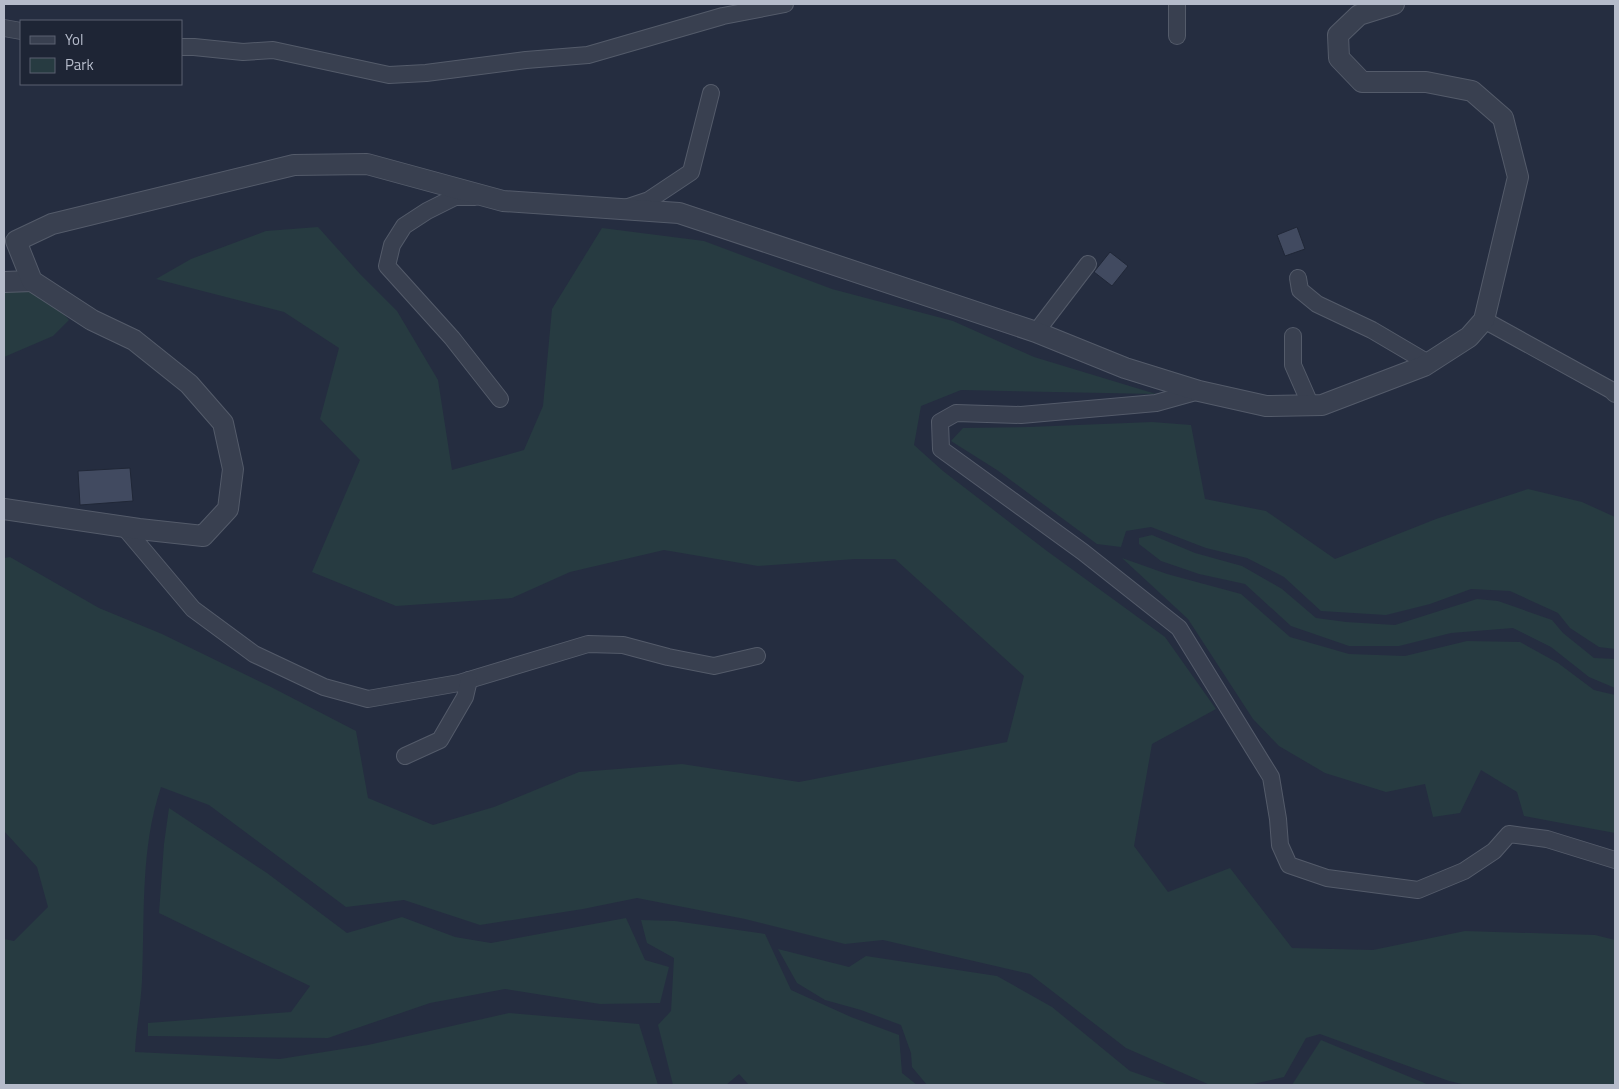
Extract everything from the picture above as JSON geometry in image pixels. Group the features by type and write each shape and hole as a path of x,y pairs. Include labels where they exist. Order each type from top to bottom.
{"street":[{"path":"182,47 243,52 272,50 389,75 426,73 526,60 588,55 723,16 785,4"},
{"path":"1177,4 1177,36"},
{"path":"4,509 124,527 204,536 228,509 233,469 223,423 189,384 134,340 92,320 32,280 16,241 52,224 294,165 367,164 503,201 679,213 1036,332 1126,368 1199,391 1266,406 1322,406 1428,364 1469,337 1484,320 1518,177 1503,118 1472,92 1426,82 1362,82 1339,58 1338,35 1359,16 1394,4"},
{"path":"4,28 20,31"},
{"path":"620,209 649,200 691,172 711,93"},
{"path":"489,198 455,198 427,211 404,226 392,245 387,266 452,338 500,399"},
{"path":"1036,332 1088,264"},
{"path":"1298,278 1300,290 1317,304 1372,330 1428,364"},
{"path":"4,282 32,280"},
{"path":"1484,320 1614,388"},
{"path":"1293,336 1293,365 1311,406"},
{"path":"1199,391 1156,403 1021,415 956,413 940,422 941,449 1083,552 1178,628 1271,778 1280,845 1290,865 1327,878 1418,890 1464,871 1494,850 1509,834 1547,839 1615,860"},
{"path":"124,527 193,609 254,654 324,687 368,699 459,683 588,644 623,645 668,657 714,666 757,656"},
{"path":"405,756 440,740 465,697 469,680"}],"green space":[{"path":"318,227 360,274 397,311 438,380 452,470 524,450 543,406 552,309 602,228 704,241 832,289 953,321 1034,357 1156,394 961,390 921,406 914,445 943,471 1047,551 1165,637 1216,709 1152,744 1134,846 1168,892 1230,868 1292,948 1373,950 1465,931 1595,935 1615,940 1615,1085 1466,1085 1449,1081 1320,1034 1306,1038 1284,1077 1249,1085 1210,1085 1126,1048 1030,974 883,940 845,944 745,919 637,898 583,909 480,925 404,900 346,907 209,805 161,787 154,810 147,858 142,980 135,1052 280,1059 368,1045 509,1013 639,1024 658,1085 4,1085 4,939 14,941 48,907 37,867 4,831 4,558 10,557 99,608 162,634 356,731 368,798 433,825 494,807 579,772 682,764 799,782 1007,742 1024,676 895,559 855,559 758,566 664,550 570,572 512,598 396,606 312,572 360,460 320,419 339,348 284,312 156,279 191,259 266,231"},
{"path":"26,289 54,304 69,320 53,336 4,357 4,291"},
{"path":"1152,422 1191,425 1205,499 1266,511 1335,559 1436,519 1528,489 1582,502 1615,517 1615,649 1599,647 1570,628 1558,613 1510,591 1471,589 1430,604 1386,615 1321,611 1284,577 1247,558 1206,548 1151,527 1126,531 1121,547 1097,544 997,470 951,441 963,428"},
{"path":"1152,535 1195,553 1242,566 1282,589 1316,618 1395,625 1477,599 1498,601 1552,620 1563,633 1594,658 1615,659 1615,688 1589,677 1551,647 1513,628 1451,633 1399,646 1349,646 1291,626 1245,584 1199,574 1161,561 1139,544 1139,538"},
{"path":"1122,558 1167,574 1241,594 1290,637 1349,654 1405,656 1467,641 1520,642 1558,663 1594,690 1615,695 1615,833 1524,816 1517,792 1481,770 1460,813 1433,817 1425,784 1386,792 1325,773 1279,746 1253,719 1188,619"},
{"path":"169,808 267,873 347,933 402,917 455,937 491,943 626,918 645,960 669,967 660,1003 600,1004 505,989 430,1003 328,1038 148,1036 148,1023 291,1012 310,986 159,913 164,844"},
{"path":"641,920 675,921 765,934 791,990 851,1017 899,1035 902,1073 917,1085 749,1085 739,1074 726,1085 673,1085 658,1025 671,1011 674,958 647,943"},
{"path":"778,949 849,967 866,956 997,976 1052,1007 1130,1071 1170,1085 927,1085 912,1067 911,1053 901,1025 861,1010 825,1000 797,983"},
{"path":"1321,1040 1429,1085 1292,1085"}],"building":[{"path":"1297,227 1305,249 1285,256 1277,235"},
{"path":"1110,252 1128,266 1112,286 1094,272"},
{"path":"130,468 133,501 80,505 78,471"}]}
